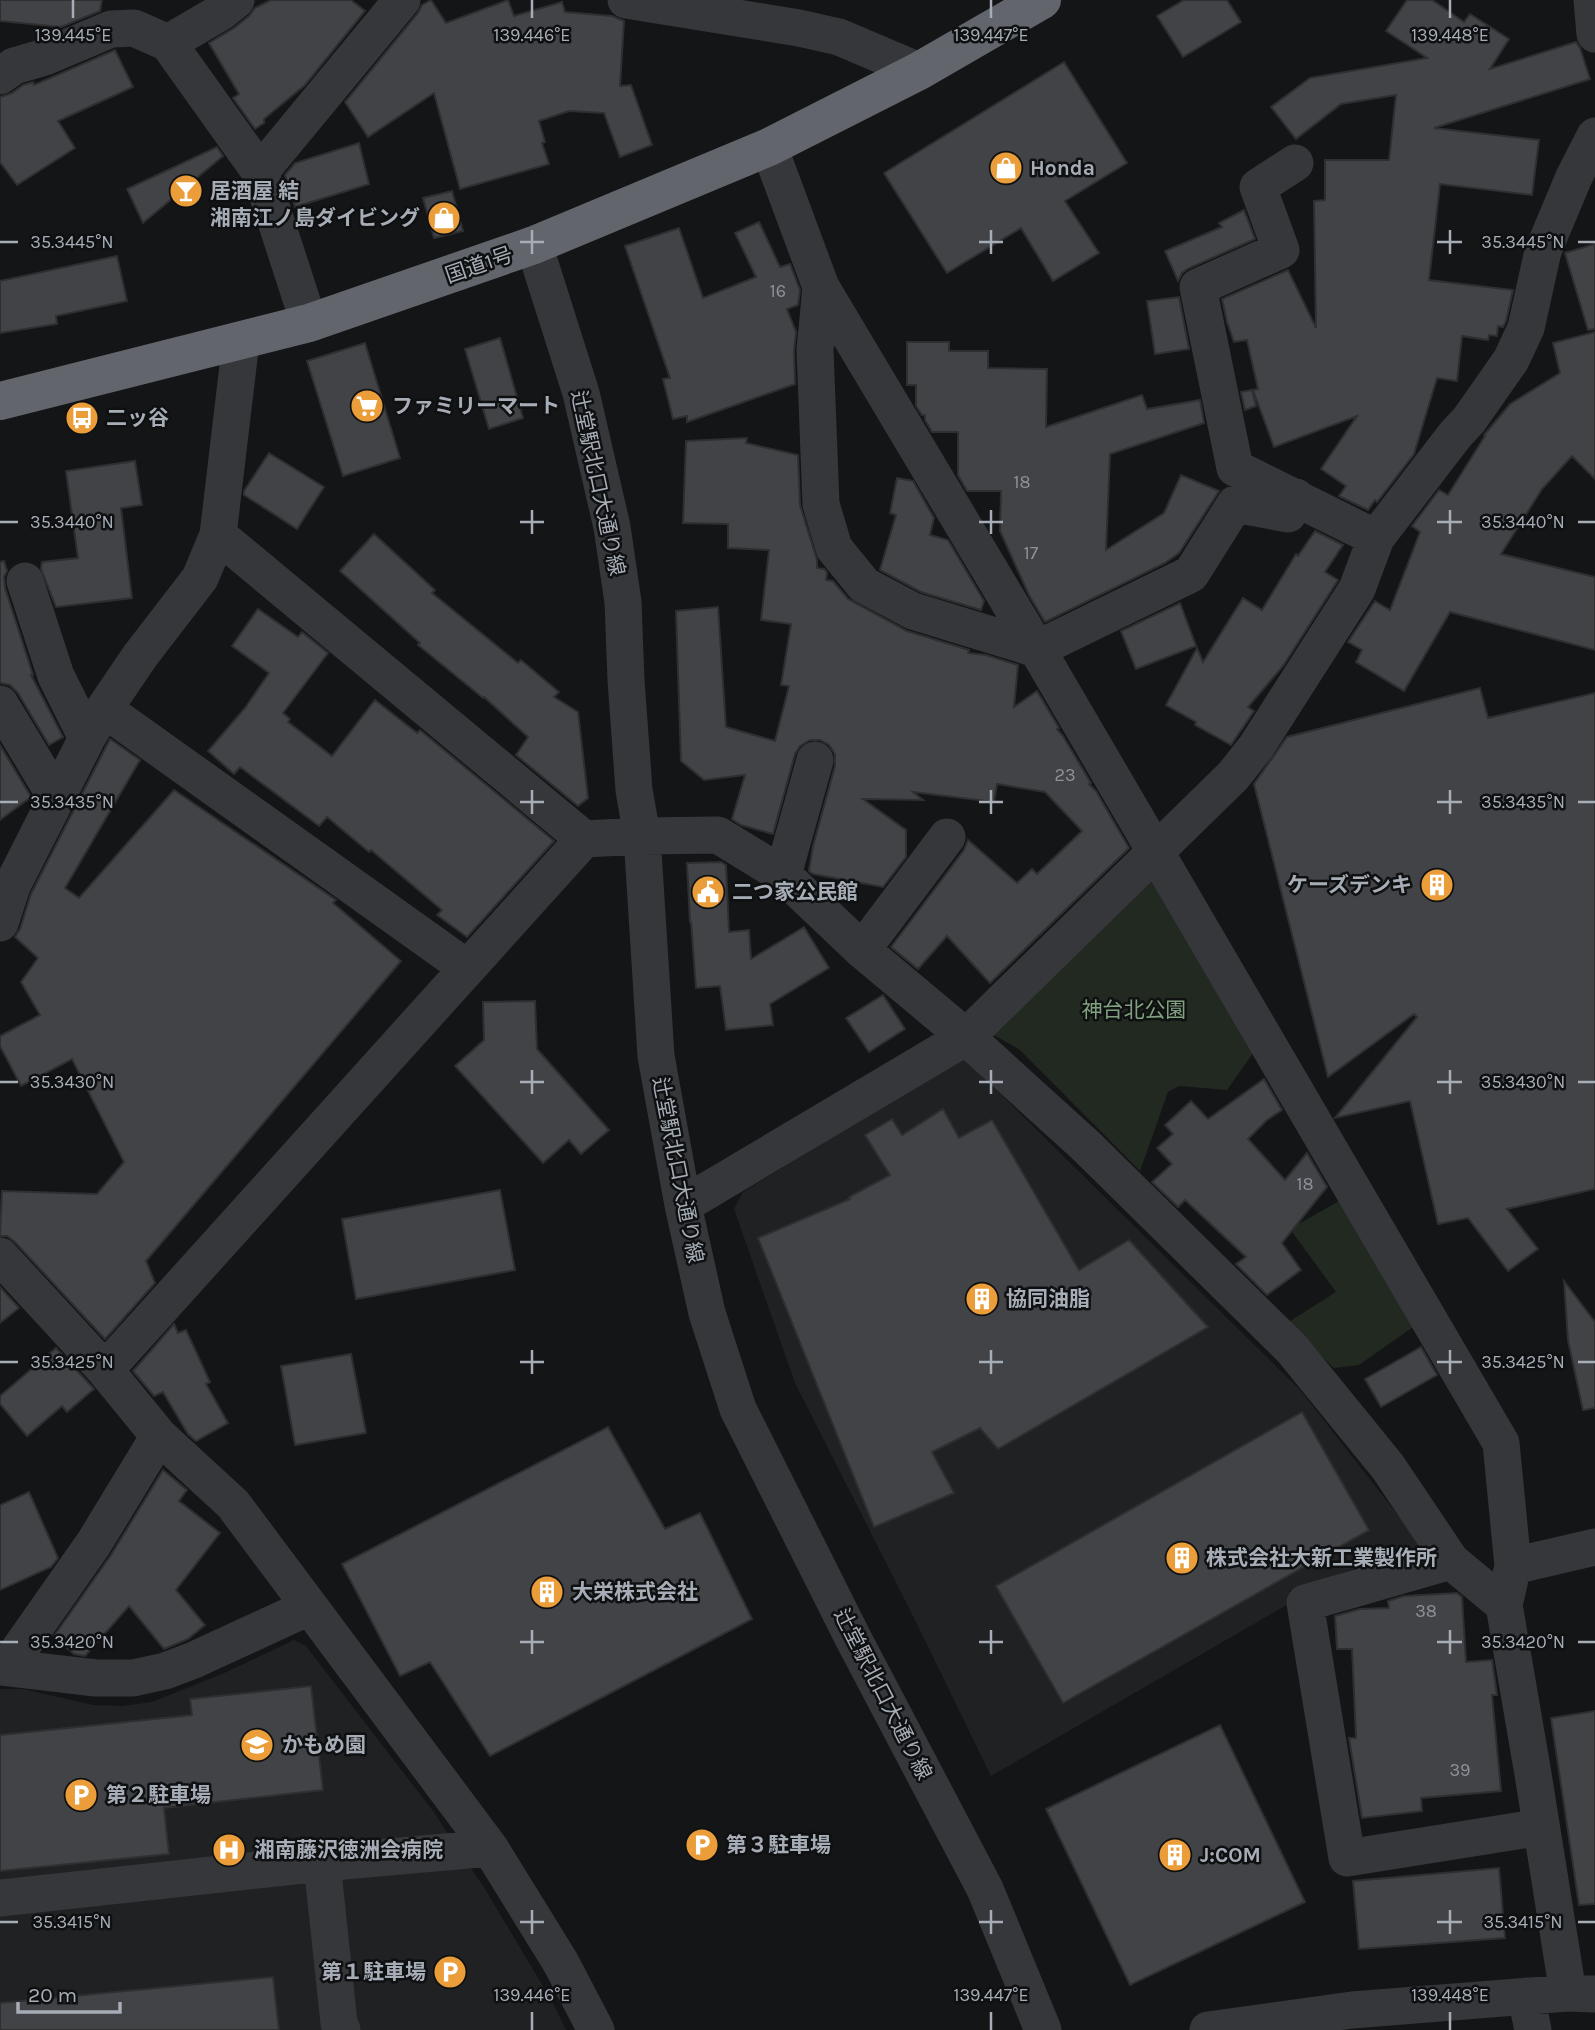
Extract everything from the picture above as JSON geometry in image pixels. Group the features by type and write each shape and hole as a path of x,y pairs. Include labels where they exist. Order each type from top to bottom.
{"highway":[{"name":"国道1号","path":"0,401 309,323 534,246 769,148 919,71 1042,0"}],"street":[{"path":"168,43 221,12 236,0"},
{"path":"260,172 402,0"},
{"path":"626,0 839,37 919,71"},
{"path":"1592,0 1595,34"},
{"path":"0,76 14,66 45,57 111,29 134,28 168,43 260,172 309,323"},
{"path":"0,49 45,57"},
{"path":"683,1205 966,1037 1233,776 1256,747 1357,589 1376,538 1469,420 1511,360 1526,328 1543,251 1595,135"},
{"path":"769,148 821,287 1156,851 1501,1443 1513,1566 1504,1605 1541,1827 1581,1993 1529,2013 1352,2010 1208,2030"},
{"path":"1295,163 1258,187 1281,250 1198,287 1236,468 1376,538"},
{"name":"辻堂駅北口大通り線","path":"534,246 581,393 612,527 622,602 634,790 642,836 656,1056 683,1205 707,1313 738,1409 985,1889 1043,2030"},
{"path":"821,287 815,350 821,504 835,548 864,585 913,611 1037,649 1191,574 1236,504 1288,514 1296,498"},
{"path":"0,923 12,886 96,724 140,656 200,578 218,535 241,341"},
{"path":"218,535 584,839 718,835 783,875 862,950 966,1037 1086,1146 1292,1349 1388,1467 1451,1561 1504,1605"},
{"path":"25,581 56,676 96,724 467,968"},
{"path":"0,705 56,797"},
{"path":"783,875 815,760"},
{"path":"862,950 947,837"},
{"path":"106,1370 584,839"},
{"path":"0,1256 106,1370 159,1436 233,1504 490,1848 561,1963 596,2030"},
{"path":"159,1436 94,1543 4,1667 96,1678 133,1678 165,1671 194,1660 309,1607"},
{"path":"1513,1566 1595,1547"},
{"path":"1451,1561 1305,1603 1347,1858 1541,1827"},
{"path":"0,1898 490,1848"},
{"path":"315,1864 326,2030"},
{"path":"315,1864 342,2030"}],"shaded area":[{"path":"963,1057 1301,1391 1422,1546 1289,1591 1290,1603 991,1776 795,1383 734,1209 743,1192"},
{"name":"湘南藤沢徳洲会病院","path":"294,1640 306,1646 433,1811 485,1889 553,2003 566,2030 0,2030 0,1689 23,1689 93,1705 122,1706 152,1702 222,1674"}],"green space":[{"name":"神台北公園","path":"1146,878 1161,879 1258,1046 1227,1090 1179,1086 1168,1092 1140,1171 1020,1050 992,1034"},
{"path":"1339,1201 1416,1325 1359,1365 1334,1368 1287,1323 1336,1292 1290,1229"}],"building":[{"path":"0,0 102,0 100,11 61,27 0,21"},
{"path":"271,0 351,0 365,11 305,85 255,129 233,98 239,94 209,43 234,28 255,8"},
{"path":"431,0 446,23 508,0 514,16 562,2 565,12 612,16 624,21 620,86 631,85 652,145 620,157 604,113 569,111 539,121 549,164 460,189 434,93 368,137 345,102 422,5"},
{"path":"1184,0 1227,0 1241,22 1183,57 1157,16"},
{"path":"1407,0 1432,0 1464,22 1470,14 1509,39 1490,69 1576,42 1590,79 1434,128 1539,140 1532,195 1440,184 1429,280 1513,290 1506,321 1503,327 1498,326 1497,336 1489,335 1488,340 1462,336 1457,381 1437,378 1414,454 1368,510 1339,496 1346,486 1321,469 1357,416 1274,447 1253,390 1258,389 1247,340 1234,342 1222,299 1288,270 1316,328 1314,201 1325,200 1325,160 1389,160 1396,95 1341,104 1296,139 1271,107 1310,78 1427,58 1386,31"},
{"path":"115,50 133,87 58,121 75,148 17,185 0,162 0,97 23,85 33,82 34,85"},
{"name":"Honda","path":"1064,62 1127,163 1065,201 1099,253 1053,281 1021,228 947,273 884,173"},
{"path":"359,143 369,184 295,207 285,175 295,163"},
{"path":"217,147 223,156 143,223 127,189"},
{"path":"452,191 463,231 434,238 423,198"},
{"path":"1244,210 1255,239 1189,268 1182,273 1178,281 1165,251 1222,227 1219,223"},
{"path":"759,222 780,267 790,264 800,290 798,305 787,309 796,332 795,384 687,422 687,416 673,419 663,379 670,378 625,246 679,228 703,298 756,277 735,233"},
{"path":"1595,244 1595,329 1588,330 1565,253"},
{"path":"117,256 127,301 56,316 57,324 0,333 0,281"},
{"path":"1179,297 1189,349 1155,354 1147,301"},
{"path":"1595,332 1595,479 1572,456 1542,489 1501,554 1595,577 1595,650 1450,612 1404,691 1356,662 1362,650 1348,642 1375,601 1390,610 1420,532 1412,526 1439,490 1448,495 1484,435 1510,404 1560,373 1553,343"},
{"path":"500,338 523,418 489,429 465,349"},
{"path":"907,342 949,342 949,351 988,351 988,368 1047,369 1046,427 1142,395 1147,409 1200,400 1204,423 1110,454 1106,550 1164,513 1181,475 1219,491 1179,553 1165,563 1045,622 1029,595 1000,531 1001,491 967,491 958,475 958,432 932,432 925,415 922,415 916,406 916,385 907,385"},
{"path":"365,343 400,458 343,476 307,361"},
{"path":"1252,390 1256,406 1245,410 1241,392"},
{"path":"747,438 746,443 798,455 800,505 817,568 827,572 826,580 833,581 848,599 907,631 969,650 968,653 986,655 1018,665 1014,707 1037,691 1091,783 1089,784 1096,791 1129,848 990,983 947,936 918,969 891,947 964,850 968,840 1017,883 1032,869 1037,874 1082,831 1045,792 997,784 994,802 913,792 923,800 863,799 906,830 906,857 883,887 809,871 813,846 835,766 835,754 829,745 820,740 810,740 800,746 795,754 773,834 741,825 732,819 745,775 704,780 681,761 676,611 718,607 726,727 775,741 789,686 781,685 791,624 761,620 769,550 728,548 728,524 683,523 686,441"},
{"path":"269,453 324,487 297,529 244,495"},
{"path":"135,461 142,505 121,508 132,598 56,607 41,569 42,562 78,558 66,471"},
{"path":"897,478 913,481 934,518 930,535 948,540 984,601 981,610 921,592 880,570 896,515 890,513"},
{"path":"1315,531 1343,545 1325,572 1338,580 1283,666 1248,707 1254,711 1231,745 1166,705 1197,648 1203,662 1243,598 1262,610 1296,554 1298,556"},
{"path":"374,534 435,590 432,593 518,663 521,660 559,692 554,697 578,712 588,798 578,806 516,755 528,737 484,697 418,645 420,643 340,571"},
{"path":"4,561 7,571 4,577 5,588 31,675 63,737 49,745 18,693 10,685 0,683 0,562"},
{"path":"1180,603 1196,646 1136,669 1121,631"},
{"path":"258,609 298,637 302,632 328,653 283,713 290,719 288,722 332,756 375,700 417,733 420,730 554,841 467,937 437,915 442,910 327,817 319,826 240,767 234,774 208,751 245,708 269,673 232,646"},
{"name":"ケーズデンキ","path":"1480,688 1488,718 1595,693 1595,1189 1507,1209 1538,1249 1508,1271 1468,1218 1438,1224 1410,1101 1335,1118 1417,1017 1414,1014 1328,1077 1254,784 1287,737"},
{"path":"110,739 140,760 65,888 79,898 174,790 336,900 333,903 401,961 146,1261 155,1283 105,1339 15,1242 7,1236 0,1236 2,1191 97,1194 124,1162 72,1059 21,1086 0,1046 0,1036 40,1015 21,982 38,958 15,937 31,894"},
{"path":"0,745 31,797 0,820"},
{"path":"721,862 726,865 729,932 749,930 751,959 804,927 829,968 770,1004 773,1025 726,1030 720,986 696,988 687,863"},
{"path":"883,995 905,1029 869,1052 846,1018"},
{"path":"535,1001 537,1049 609,1130 581,1154 569,1140 543,1163 455,1066 484,1040 483,1002"},
{"path":"1264,1079 1282,1110 1267,1120 1248,1139 1285,1180 1307,1153 1327,1187 1282,1243 1301,1270 1267,1295 1236,1264 1246,1257 1185,1200 1178,1207 1152,1182 1172,1164 1157,1148 1173,1134 1165,1125 1191,1101 1208,1119"},
{"name":"協同油脂","path":"943,1109 959,1138 992,1120 1079,1270 1129,1240 1208,1327 998,1449 980,1428 932,1452 954,1493 874,1527 758,1238 850,1199 849,1197 890,1175 865,1135 892,1119 902,1135"},
{"path":"500,1190 515,1270 356,1299 342,1219"},
{"path":"1564,1281 1595,1322 1595,1408 1583,1410 1568,1340"},
{"path":"0,1287 19,1308 0,1323"},
{"path":"174,1324 178,1333 186,1330 210,1382 206,1384 228,1423 196,1441 188,1434 163,1392 154,1396 133,1371"},
{"path":"1421,1347 1437,1375 1381,1407 1365,1379"},
{"path":"56,1348 94,1389 67,1412 62,1406 27,1436 0,1404 0,1396"},
{"path":"351,1354 366,1433 295,1445 281,1366"},
{"name":"株式会社大新工業製作所","path":"1302,1412 1369,1530 1063,1703 996,1586"},
{"name":"大栄株式会社","path":"608,1427 665,1529 700,1513 752,1619 490,1756 430,1662 400,1676 342,1564"},
{"path":"163,1470 187,1490 179,1501 220,1533 176,1590 205,1625 188,1639 164,1649 129,1606 85,1656 74,1654 54,1636 111,1555"},
{"path":"29,1492 58,1558 51,1567 0,1590 0,1505"},
{"path":"1457,1593 1462,1597 1466,1662 1492,1660 1497,1695 1492,1695 1501,1791 1421,1798 1422,1811 1362,1818 1349,1738 1356,1738 1352,1649 1337,1649 1335,1616 1360,1609 1389,1608 1388,1601 1404,1596"},
{"path":"311,1686 323,1790 164,1808 169,1854 0,1871 0,1735 192,1715 190,1699"},
{"path":"1595,1711 1595,1904 1579,1905 1551,1718"},
{"name":"J:COM","path":"1220,1725 1305,1902 1130,1985 1046,1809"},
{"path":"1499,1868 1505,1938 1359,1949 1353,1881"},
{"path":"273,1977 279,2030 0,2030 0,2003"}],"place":[{"name":"Honda","path":"1006,168"},
{"name":"居酒屋 結","path":"186,191"},
{"name":"湘南江ノ島ダイビング","path":"444,218"},
{"name":"ファミリーマート","path":"367,406"},
{"name":"二ッ谷","path":"82,418"},
{"name":"ケーズデンキ","path":"1437,885"},
{"name":"二つ家公民館","path":"708,892"},
{"name":"協同油脂","path":"982,1299"},
{"name":"株式会社大新工業製作所","path":"1182,1558"},
{"name":"大栄株式会社","path":"547,1592"},
{"name":"かもめ園","path":"257,1745"},
{"name":"第２駐車場","path":"81,1795"},
{"name":"第３駐車場","path":"702,1845"},
{"name":"湘南藤沢徳洲会病院","path":"229,1850"},
{"name":"J:COM","path":"1175,1855"},
{"name":"第１駐車場","path":"450,1972"}]}
